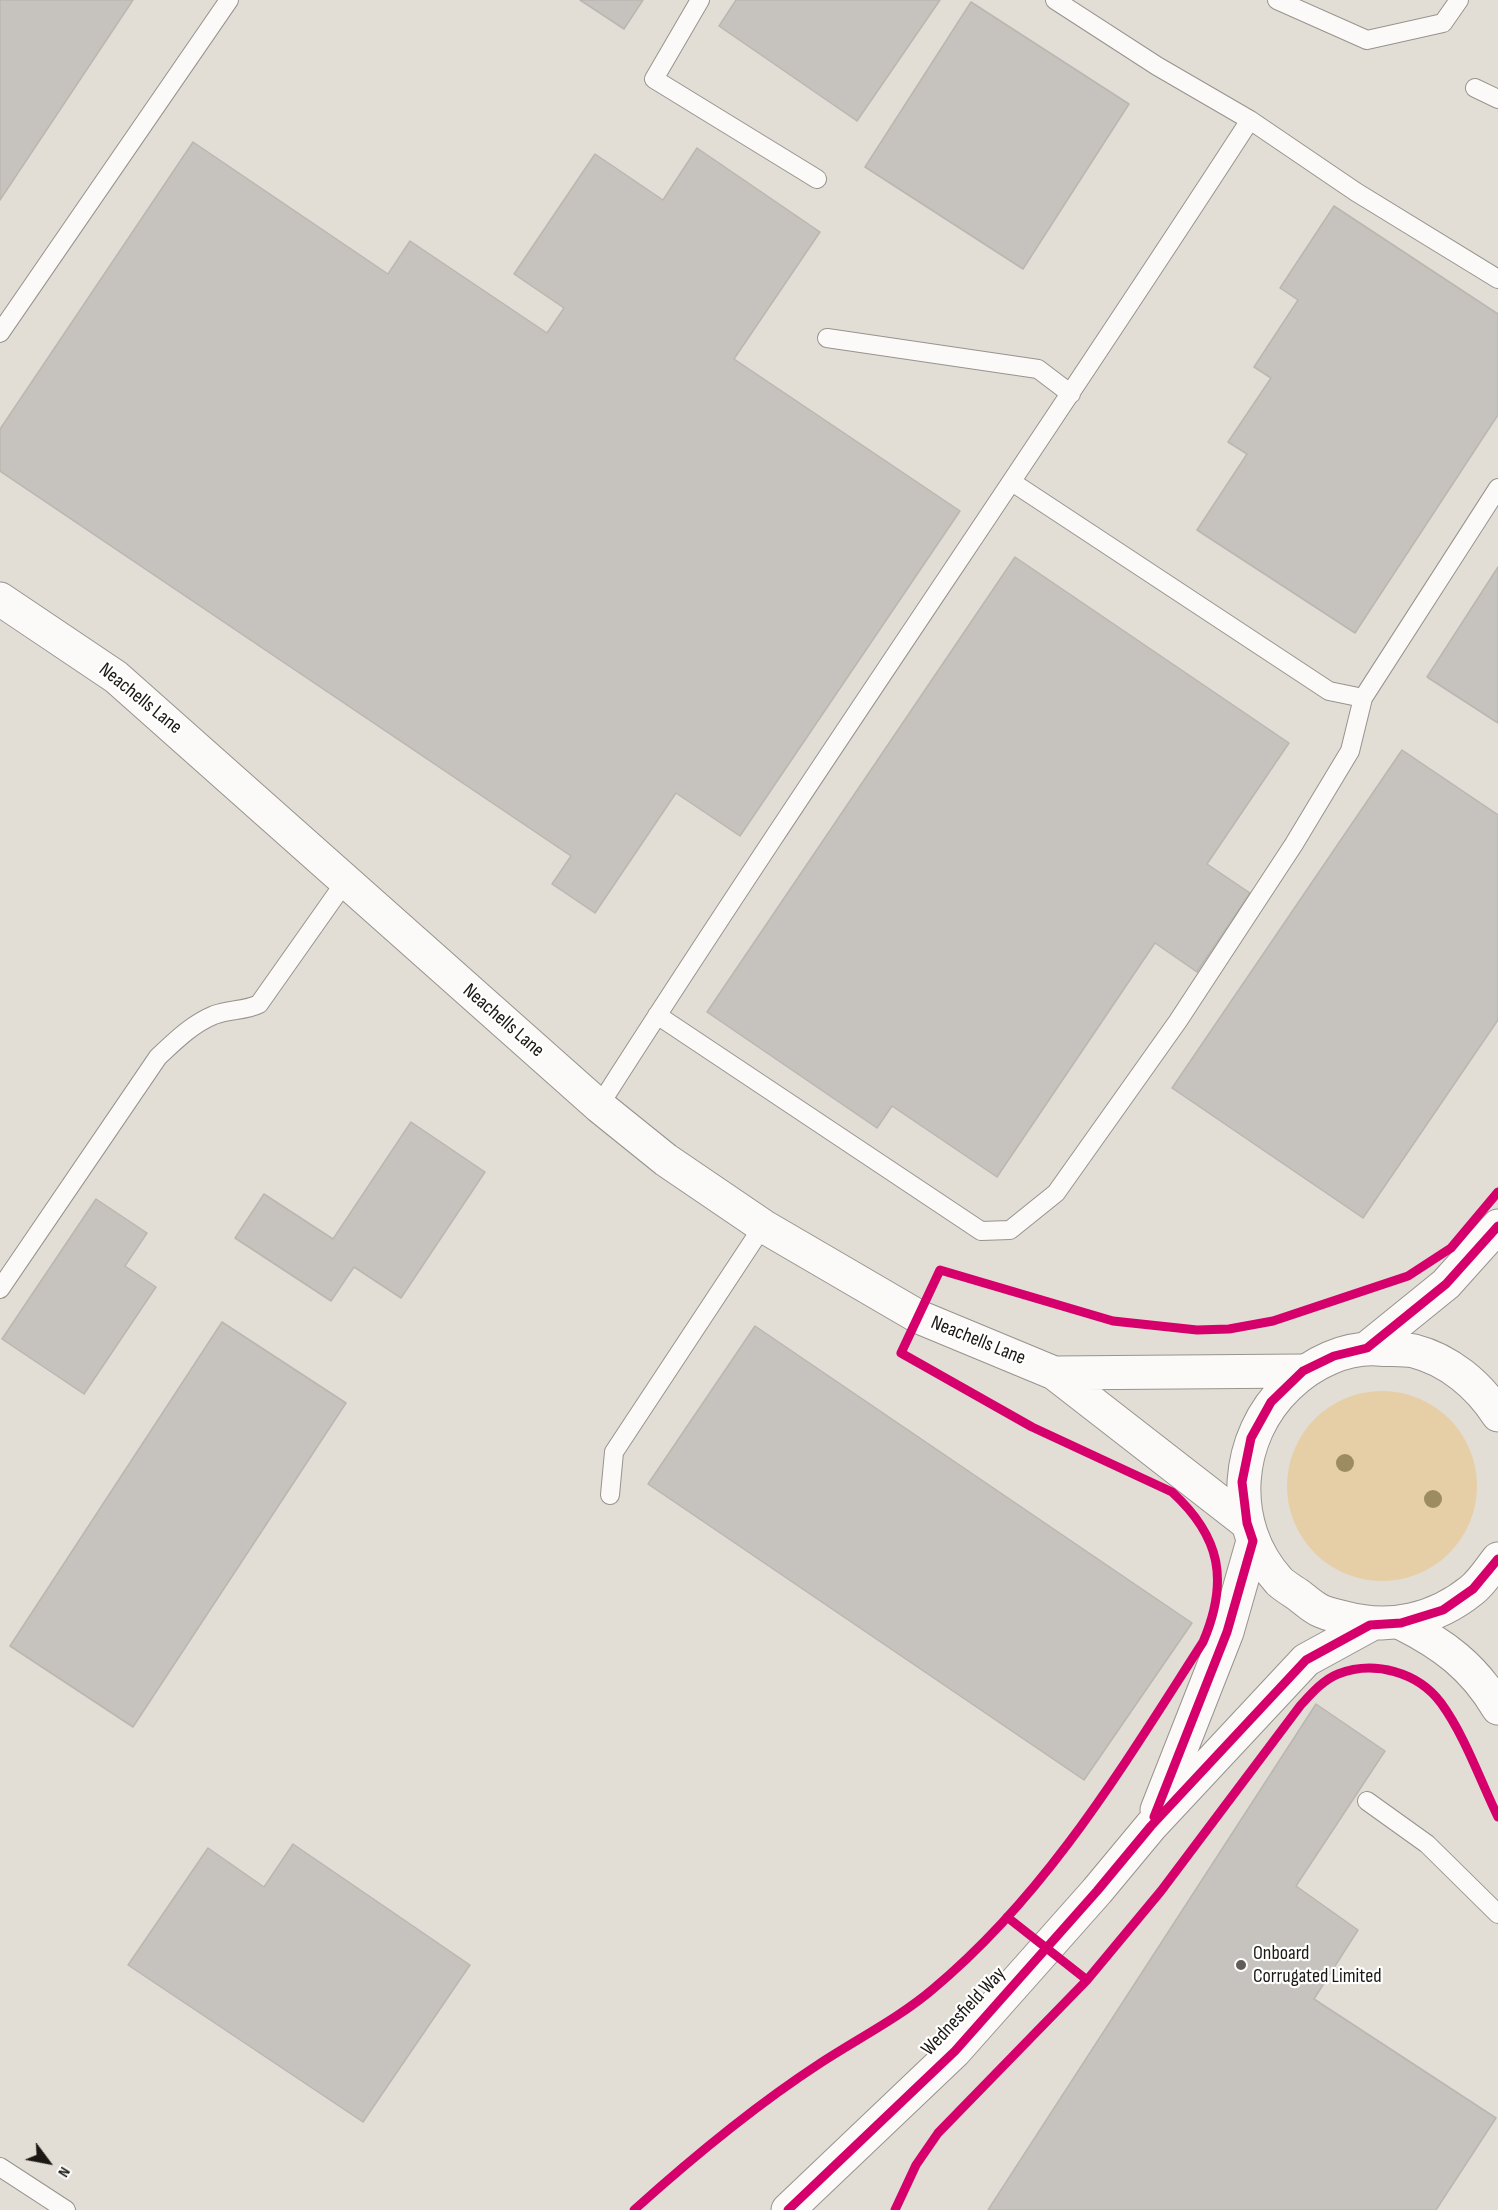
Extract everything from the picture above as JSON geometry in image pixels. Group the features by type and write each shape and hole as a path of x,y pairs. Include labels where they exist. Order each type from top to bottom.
{"main road":[{"name":"Neachells Lane","path":"0,599 116,677 215,762 345,882 599,1106 666,1160 763,1226 919,1317 1054,1373 1250,1532"},
{"path":"1367,1348 1446,1284 1498,1226"},
{"path":"1498,1415 1485,1395 1448,1365 1413,1351 1367,1348 1334,1356 1303,1371 1271,1402 1251,1438 1242,1482 1250,1532 1279,1581 1320,1611 1385,1624 1436,1641 1482,1682 1498,1708"},
{"name":"Neachells Lane","path":"1054,1373 1303,1371"},
{"name":"Wednesfield Way","path":"1151,1826 1227,1632 1250,1532"},
{"name":"Wednesfield Way","path":"788,2210 955,2051 1097,1891 1151,1826 1306,1660 1385,1624 1443,1610 1473,1589 1498,1559"}],"lane":[{"path":"0,333 230,0"},
{"path":"700,0 654,79 817,179"},
{"path":"1055,0 1157,66 1250,120 1356,192 1498,279"},
{"path":"1277,0 1367,40 1443,23 1459,0"},
{"path":"1475,88 1498,99"},
{"path":"599,1106 1250,120"},
{"path":"827,338 1038,369 1071,394"},
{"path":"1012,482 1329,691 1363,698"},
{"path":"657,1015 981,1231 1010,1230 1056,1193 1178,1021 1294,844 1350,751 1363,698 1498,488"},
{"path":"0,1289 158,1057 189,1028 214,1015 247,1010 259,1004 345,882"},
{"path":"610,1495 614,1452 763,1226"},
{"path":"1367,1801 1428,1844 1498,1914"},
{"path":"0,2167 66,2210"}],"shaded area":[{"path":"1382,1391 1418,1398 1435,1407 1449,1419 1461,1433 1470,1450 1477,1486 1470,1522 1461,1539 1449,1553 1435,1565 1418,1574 1382,1581 1346,1574 1329,1565 1315,1553 1303,1539 1294,1522 1287,1486 1294,1450 1303,1433 1315,1419 1329,1407 1346,1398"}],"building":[{"path":"0,0 133,0 0,200"},
{"path":"580,0 643,0 624,29"},
{"path":"736,0 940,0 857,121 719,26"},
{"path":"971,2 1129,104 1023,269 865,167"},
{"path":"193,142 388,274 410,241 547,333 564,308 514,274 595,154 663,200 697,148 820,232 734,359 960,511 740,836 676,793 595,913 552,884 571,856 0,471 0,429"},
{"path":"1334,206 1498,314 1498,415 1355,633 1197,530 1247,454 1228,442 1271,378 1254,367 1298,300 1280,288"},
{"path":"1015,557 1289,743 1207,864 1250,893 1197,972 1155,943 997,1177 892,1106 877,1128 707,1012"},
{"path":"1498,567 1498,723 1427,677"},
{"path":"1402,750 1498,815 1498,1020 1363,1218 1172,1088"},
{"path":"411,1122 485,1172 401,1298 354,1267 331,1301 235,1238 264,1194 333,1239"},
{"path":"96,1199 147,1233 125,1266 156,1287 84,1394 2,1339"},
{"path":"222,1322 346,1403 133,1727 10,1646"},
{"path":"755,1326 1192,1623 1084,1780 648,1484"},
{"name":"Onboard Corrugated Limited","path":"1316,1704 1385,1751 1296,1886 1358,1930 1314,1999 1496,2118 1436,2210 988,2210"},
{"path":"293,1844 470,1965 363,2122 128,1965 208,1848 264,1887"}],"cycle path":[{"path":"634,2210 747,2115 795,2080 906,2009 933,1989 974,1952 1048,1870 1081,1826 1113,1781 1203,1642 1211,1620 1218,1580 1216,1561 1201,1526 1172,1492 1032,1427 901,1353 940,1270 1113,1321 1197,1330 1229,1329 1273,1321 1408,1276 1451,1248 1498,1192"},
{"path":"1154,1817 1227,1632 1253,1541 1247,1523 1242,1482 1251,1438 1271,1402 1303,1371 1334,1356 1367,1348 1446,1284 1498,1226"},
{"path":"788,2210 955,2051 1097,1891 1151,1826 1306,1660 1370,1625 1401,1623 1443,1610 1473,1589 1498,1559"},
{"path":"895,2210 916,2165 938,2133 1087,1980 1161,1891 1300,1706 1327,1680 1338,1674 1366,1668 1394,1672 1420,1683 1431,1692 1450,1716 1472,1758 1498,1817"},
{"path":"1007,1917 1087,1980"}],"place":[{"name":"Onboard Corrugated Limited","path":"1241,1965"}]}
